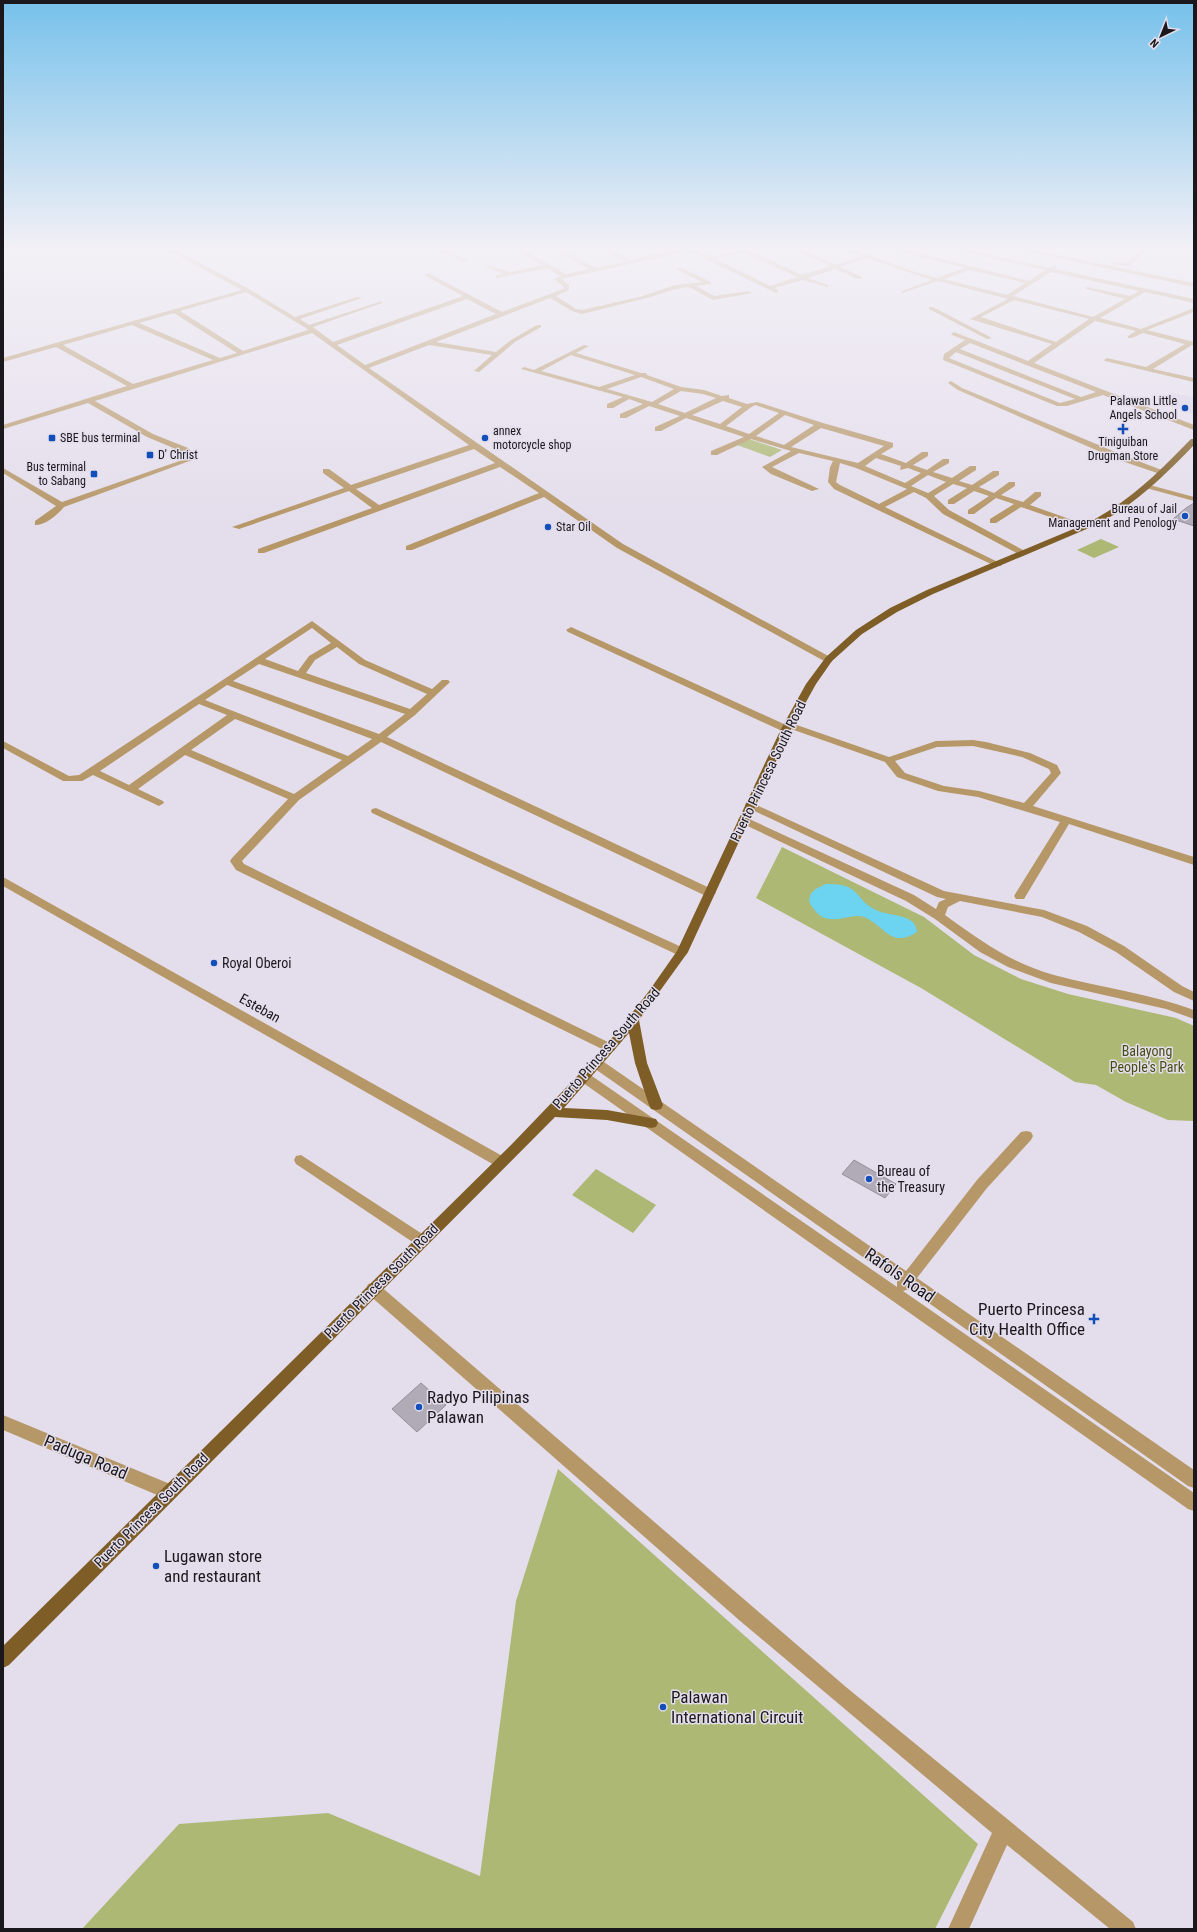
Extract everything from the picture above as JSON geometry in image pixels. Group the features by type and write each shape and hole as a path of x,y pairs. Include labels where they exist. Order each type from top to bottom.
{"main road":[{"name":"Puerto Princesa South Road","path":"3,1658 501,1162 584,1077 610,1048 663,982 682,952 787,727 810,687 829,660 851,638 870,624 897,608 1022,554 1116,511 1152,483 1194,441"},
{"path":"633,1019 642,1063 656,1105"},
{"path":"550,1112 607,1115 651,1123"}],"street":[{"path":"3,360 81,337"},
{"path":"165,337 219,360"},
{"path":"217,337 242,353"},
{"path":"3,427 242,353 287,337"},
{"path":"322,337 474,446 620,546 829,660"},
{"path":"332,344 352,337"},
{"path":"365,367 445,337"},
{"path":"477,371 513,340 518,337"},
{"path":"962,337 1194,428"},
{"path":"1036,337 1057,344"},
{"path":"1029,363 1067,337"},
{"path":"1165,337 1193,344"},
{"path":"970,340 946,355 944,360 1059,405 1065,405 1104,392"},
{"path":"430,343 498,354"},
{"path":"56,344 133,387"},
{"path":"1148,369 1193,344"},
{"path":"535,372 586,346"},
{"path":"956,349 1082,400"},
{"path":"570,353 642,375 680,389 704,392 747,406"},
{"path":"1107,360 1193,379"},
{"path":"524,369 629,397 785,448 859,466 888,477 929,496 941,509 1022,554"},
{"path":"600,389 642,375 650,369"},
{"path":"951,383 960,389 1025,415 1122,458 1163,472"},
{"path":"623,416 680,389"},
{"path":"658,429 732,393"},
{"path":"610,406 629,397"},
{"path":"38,523 56,511 61,505 186,462 192,456 180,447 160,440 88,400"},
{"path":"721,427 753,403 785,412 820,425 890,445 859,466"},
{"path":"714,454 750,437 785,412"},
{"path":"785,448 820,425"},
{"path":"236,527 474,446"},
{"path":"797,450 766,467 774,472 824,486 842,489 998,564"},
{"path":"888,477 925,454"},
{"path":"876,455 1085,526"},
{"path":"805,494 824,486 838,460"},
{"path":"879,507 946,461"},
{"path":"261,551 501,464"},
{"path":"929,496 973,468"},
{"path":"3,470 61,505"},
{"path":"326,471 379,509"},
{"path":"951,502 996,473"},
{"path":"1152,483 1194,493"},
{"path":"1152,483 1194,500"},
{"path":"971,512 1012,484"},
{"path":"409,548 544,494"},
{"path":"993,521 1038,494"},
{"path":"3,744 67,779 77,780 94,772 197,700 312,624 368,666 434,693"},
{"path":"571,630 787,727 889,760 901,775 942,789 979,794 1026,807 1194,861"},
{"path":"300,674 312,658 337,642"},
{"path":"258,660 412,713"},
{"path":"226,682 380,738 710,893"},
{"path":"445,682 412,713 380,738 295,798 237,858 236,861 240,867 610,1048"},
{"path":"197,700 350,760"},
{"path":"132,788 234,715"},
{"path":"889,760 942,744 986,744 1026,754 1053,767 1056,773 1026,807"},
{"path":"184,751 295,798"},
{"path":"94,772 132,788 159,803"},
{"path":"750,805 941,894 1044,914 1083,928 1126,953 1178,989 1194,997"},
{"path":"376,811 682,952"},
{"path":"743,820 910,898 984,949 1012,964 1051,979 1168,1006 1194,1015"},
{"path":"1020,896 1066,820"},
{"name":"Esteban","path":"3,881 501,1162"},
{"path":"938,916 943,905 957,898"},
{"path":"1168,1006 1178,999 1178,989"},
{"name":"Rafols Road","path":"596,1063 1194,1480"},
{"name":"Rafols Road","path":"584,1077 1194,1503"},
{"path":"896,1294 982,1184 1026,1136"},
{"path":"301,1160 422,1241"},
{"path":"373,1289 584,1475 1003,1831 1126,1929"},
{"name":"Paduga Road","path":"3,1422 169,1492"},
{"path":"958,1929 1003,1831"}],"shaded area":[{"name":"Palawan Little Angels School","path":"1171,393 1194,397 1194,414 1159,402"}],"green space":[{"path":"749,439 782,450 770,457 737,445"},
{"path":"1101,539 1119,547 1094,558 1077,550"},
{"name":"Balayong People's Park","path":"782,847 924,917 974,955 1021,979 1068,994 1176,1018 1194,1026 1194,1121 1168,1120 1126,1102 1096,1085 1075,1082 921,988 756,898"},
{"path":"596,1169 656,1205 633,1233 572,1195"},
{"name":"Palawan International Circuit","path":"558,1469 978,1844 935,1929 82,1929 179,1824 328,1813 480,1876 516,1601"}],"water":[{"path":"826,884 838,884 852,889 869,906 876,910 901,916 912,922 916,926 917,932 908,937 894,937 864,917 858,916 838,919 825,918 813,908 809,900 814,891"}],"building":[{"name":"Bureau of Jail Management and Penology","path":"1194,503 1194,526 1173,519 1186,508"},
{"name":"Bureau of the Treasury","path":"854,1160 896,1184 885,1198 842,1174"},
{"name":"Radyo Pilipinas Palawan","path":"421,1383 446,1405 417,1432 392,1409"}],"place":[{"name":"Palawan Little Angels School","path":"1185,408"},
{"name":"Tiniguiban Drugman Store","path":"1123,429"},
{"name":"SBE bus terminal","path":"52,438"},
{"name":"annex motorcycle shop","path":"485,438"},
{"name":"D' Christ","path":"150,455"},
{"name":"Bus terminal to Sabang","path":"94,474"},
{"name":"Bureau of Jail Management and Penology","path":"1185,516"},
{"name":"Star Oil","path":"548,527"},
{"name":"Royal Oberoi","path":"214,963"},
{"name":"Bureau of the Treasury","path":"869,1179"},
{"name":"Puerto Princesa City Health Office","path":"1094,1319"},
{"name":"Radyo Pilipinas Palawan","path":"419,1407"},
{"name":"Lugawan store and restaurant","path":"156,1566"},
{"name":"Palawan International Circuit","path":"663,1707"}]}
